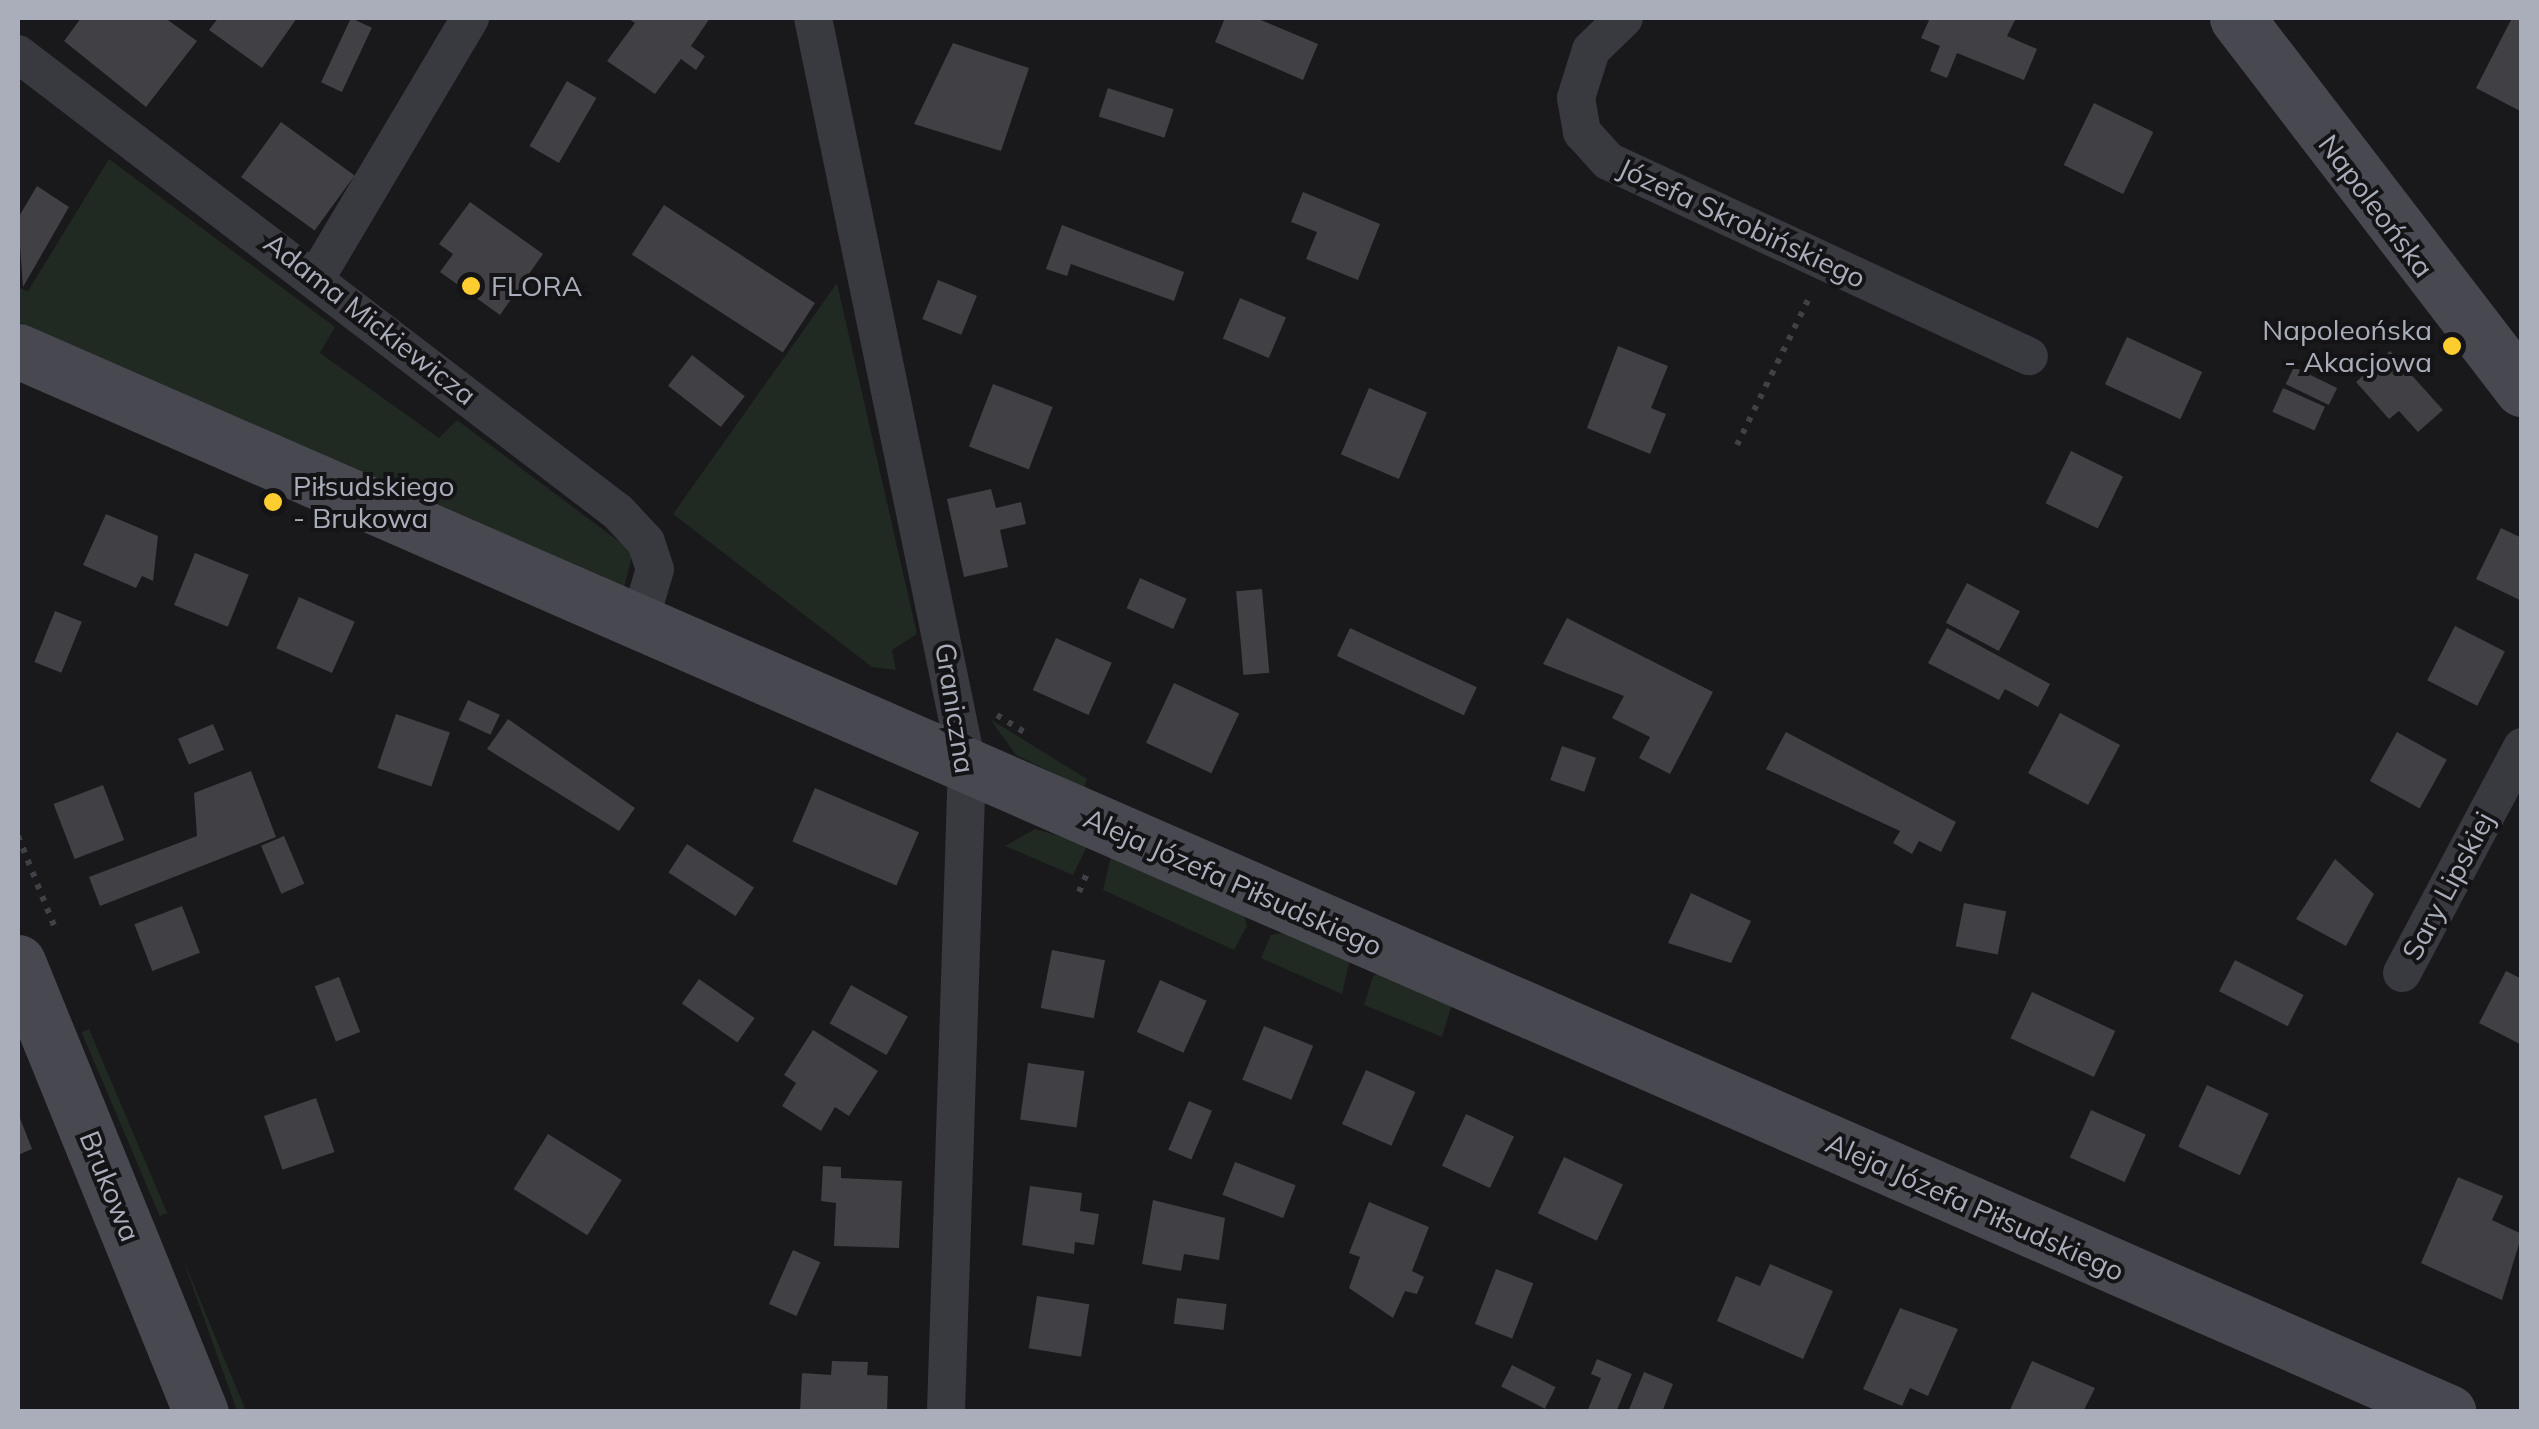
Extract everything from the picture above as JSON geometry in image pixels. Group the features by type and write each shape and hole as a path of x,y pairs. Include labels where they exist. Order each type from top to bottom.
{"main road":[{"name":"Napoleońska","path":"2237,18 2522,389"},
{"name":"Aleja Józefa Piłsudskiego","path":"18,351 2448,1412"},
{"name":"Brukowa","path":"18,962 201,1412"}],"street":[{"path":"316,276 470,18"},
{"name":"Graniczna","path":"814,18 966,764 946,1412"},
{"name":"Józefa Skrobińskiego","path":"1624,18 1591,50 1576,98 1582,132 1608,161 2030,356"},
{"name":"Adama Mickiewicza","path":"18,54 316,276 627,522 655,569 639,623"},
{"name":"Sary Lipskiej","path":"2402,973 2522,747"}],"path":[{"path":"1737,444 1827,262"},
{"path":"989,708 1037,740"},
{"path":"1078,892 1108,828"}],"shaded area":[{"path":"109,159 335,327 320,353 439,438 457,420 633,552 623,592 18,322 18,287 28,291"},
{"path":"837,283 917,634 892,650 896,670 872,667 673,514"},
{"path":"990,719 1087,779 1084,788 1016,755"},
{"path":"1035,829 1088,844 1073,875 1005,846"},
{"path":"1111,856 1243,912 1247,926 1234,950 1103,890"},
{"path":"1290,932 1350,959 1342,994 1261,958 1271,935"},
{"path":"1383,973 1452,1004 1442,1037 1364,1005 1373,976"},
{"path":"89,1029 167,1213 160,1216 82,1032"},
{"path":"181,1254 246,1411 237,1411"}],"building":[{"path":"81,18 165,18 197,41 146,107 64,41"},
{"path":"218,18 297,18 262,68 209,30"},
{"path":"351,18 372,28 342,92 321,82"},
{"path":"627,18 710,18 691,46 705,56 696,70 681,59 655,94 607,61 635,23"},
{"path":"1225,18 1256,18 1318,44 1303,80 1215,42"},
{"path":"1930,18 2016,18 2007,36 2037,49 2024,80 1957,53 1947,78 1930,71 1940,46 1921,38"},
{"path":"2512,18 2522,20 2522,112 2476,88"},
{"path":"953,43 1029,68 1001,151 914,124"},
{"path":"567,81 596,98 559,163 530,146"},
{"path":"1108,88 1174,109 1164,138 1099,117"},
{"path":"2094,103 2153,132 2123,194 2064,165"},
{"path":"281,122 355,175 315,231 241,177"},
{"path":"37,186 69,207 23,287 18,218"},
{"path":"1303,192 1380,224 1358,280 1306,259 1317,232 1291,222"},
{"path":"470,202 543,254 500,315 440,272 453,254 439,244"},
{"path":"664,205 815,303 783,353 632,254"},
{"path":"1062,225 1184,272 1174,301 1071,264 1067,276 1046,269"},
{"path":"938,280 977,296 961,335 922,319"},
{"path":"1240,298 1286,318 1269,358 1223,339"},
{"path":"2127,337 2202,372 2180,419 2105,384"},
{"path":"1618,346 1668,366 1651,408 1666,414 1650,454 1587,428"},
{"path":"2390,351 2443,410 2418,432 2399,411 2389,419 2356,382"},
{"path":"692,355 745,396 721,427 668,386"},
{"path":"2294,367 2337,388 2329,405 2286,384"},
{"path":"993,384 1053,407 1029,469 969,447"},
{"path":"1369,388 1427,413 1399,479 1341,454"},
{"path":"2283,388 2325,407 2314,430 2272,412"},
{"path":"2071,451 2123,476 2098,529 2046,503"},
{"path":"991,489 996,508 1021,502 1026,524 1000,530 1008,567 964,577 947,499"},
{"path":"106,514 158,536 153,581 142,576 136,588 83,565"},
{"path":"2501,528 2522,538 2522,601 2476,579"},
{"path":"195,553 249,575 228,627 174,605"},
{"path":"1140,578 1187,599 1173,629 1127,608"},
{"path":"1967,583 2020,611 1999,651 1946,623"},
{"path":"1262,589 1269,673 1243,675 1236,591"},
{"path":"299,597 355,622 332,673 276,648"},
{"path":"55,611 82,622 61,673 34,662"},
{"path":"1567,618 1713,692 1670,774 1639,758 1650,737 1612,718 1624,696 1543,664"},
{"path":"2455,626 2505,651 2477,706 2427,680"},
{"path":"1350,628 1477,687 1464,715 1337,656"},
{"path":"1947,628 2050,684 2038,707 2005,689 1999,700 1928,663"},
{"path":"1056,638 1112,663 1089,715 1033,690"},
{"path":"1174,683 1239,713 1211,773 1146,743"},
{"path":"468,700 500,715 490,735 459,720"},
{"path":"2060,713 2120,745 2088,805 2028,773"},
{"path":"396,714 450,733 431,786 377,768"},
{"path":"508,719 635,808 619,831 487,749"},
{"path":"213,724 224,750 189,765 178,739"},
{"path":"1786,732 1956,822 1941,852 1919,841 1912,854 1893,843 1900,831 1766,769"},
{"path":"2397,732 2447,760 2420,809 2370,781"},
{"path":"1562,746 1596,758 1584,792 1550,780"},
{"path":"251,771 276,837 100,906 89,877 197,836 194,793"},
{"path":"103,785 124,840 75,859 54,804"},
{"path":"815,788 919,832 896,886 792,841"},
{"path":"284,836 304,884 281,894 261,846"},
{"path":"687,844 754,888 736,916 668,873"},
{"path":"2335,859 2374,894 2346,946 2296,919"},
{"path":"1691,893 1751,921 1731,963 1668,943"},
{"path":"1964,903 2006,911 1998,954 1956,946"},
{"path":"182,906 200,953 152,971 134,924"},
{"path":"1052,950 1105,960 1094,1018 1041,1008"},
{"path":"2235,960 2304,995 2288,1026 2219,991"},
{"path":"2506,971 2522,979 2522,1045 2479,1023"},
{"path":"339,977 360,1032 336,1041 315,986"},
{"path":"699,979 755,1018 737,1043 682,1004"},
{"path":"1160,980 1207,1001 1183,1053 1137,1032"},
{"path":"851,985 908,1017 887,1055 830,1023"},
{"path":"2032,992 2115,1031 2094,1077 2010,1038"},
{"path":"1264,1026 1313,1046 1291,1100 1242,1080"},
{"path":"813,1030 878,1071 849,1116 835,1107 821,1131 782,1106 796,1083 784,1075"},
{"path":"1028,1063 1084,1071 1077,1127 1020,1119"},
{"path":"1366,1070 1415,1092 1391,1146 1342,1124"},
{"path":"2207,1085 2269,1114 2240,1175 2178,1147"},
{"path":"316,1098 335,1152 283,1170 264,1116"},
{"path":"1189,1101 1212,1111 1191,1160 1168,1150"},
{"path":"2091,1110 2146,1134 2125,1182 2070,1158"},
{"path":"18,1113 32,1149 18,1155"},
{"path":"1466,1114 1514,1136 1490,1188 1442,1166"},
{"path":"548,1134 622,1180 587,1235 514,1189"},
{"path":"1564,1157 1623,1184 1597,1241 1538,1213"},
{"path":"1235,1162 1296,1185 1283,1218 1222,1195"},
{"path":"823,1166 841,1167 841,1178 902,1181 899,1248 834,1246 836,1203 821,1201"},
{"path":"2458,1177 2503,1196 2492,1220 2522,1234 2502,1300 2421,1263"},
{"path":"1030,1186 1082,1193 1080,1211 1099,1214 1094,1245 1075,1242 1074,1254 1022,1245"},
{"path":"1153,1200 1225,1218 1219,1260 1184,1254 1181,1271 1142,1264"},
{"path":"1369,1202 1429,1227 1412,1271 1424,1277 1417,1294 1405,1291 1393,1318 1349,1288 1360,1257 1349,1253"},
{"path":"793,1250 820,1262 796,1316 769,1304"},
{"path":"1770,1264 1833,1291 1803,1359 1717,1321 1736,1276 1760,1286"},
{"path":"1496,1269 1533,1283 1512,1338 1475,1324"},
{"path":"1037,1296 1089,1304 1081,1357 1029,1348"},
{"path":"1177,1298 1227,1304 1223,1330 1174,1324"},
{"path":"1900,1308 1958,1329 1928,1396 1910,1388 1902,1406 1863,1389"},
{"path":"1597,1359 1632,1374 1616,1412 1587,1412 1601,1378 1591,1374"},
{"path":"832,1361 868,1362 867,1375 888,1376 887,1412 800,1412 802,1373 831,1375"},
{"path":"2032,1361 2095,1388 2083,1412 2009,1412"},
{"path":"1512,1365 1556,1387 1545,1409 1501,1386"},
{"path":"1644,1372 1673,1384 1662,1412 1628,1412"}],"place":[{"name":"FLORA","path":"471,286"},
{"name":"Napoleońska - Akacjowa","path":"2452,346"},
{"name":"Piłsudskiego - Brukowa","path":"273,502"}]}
